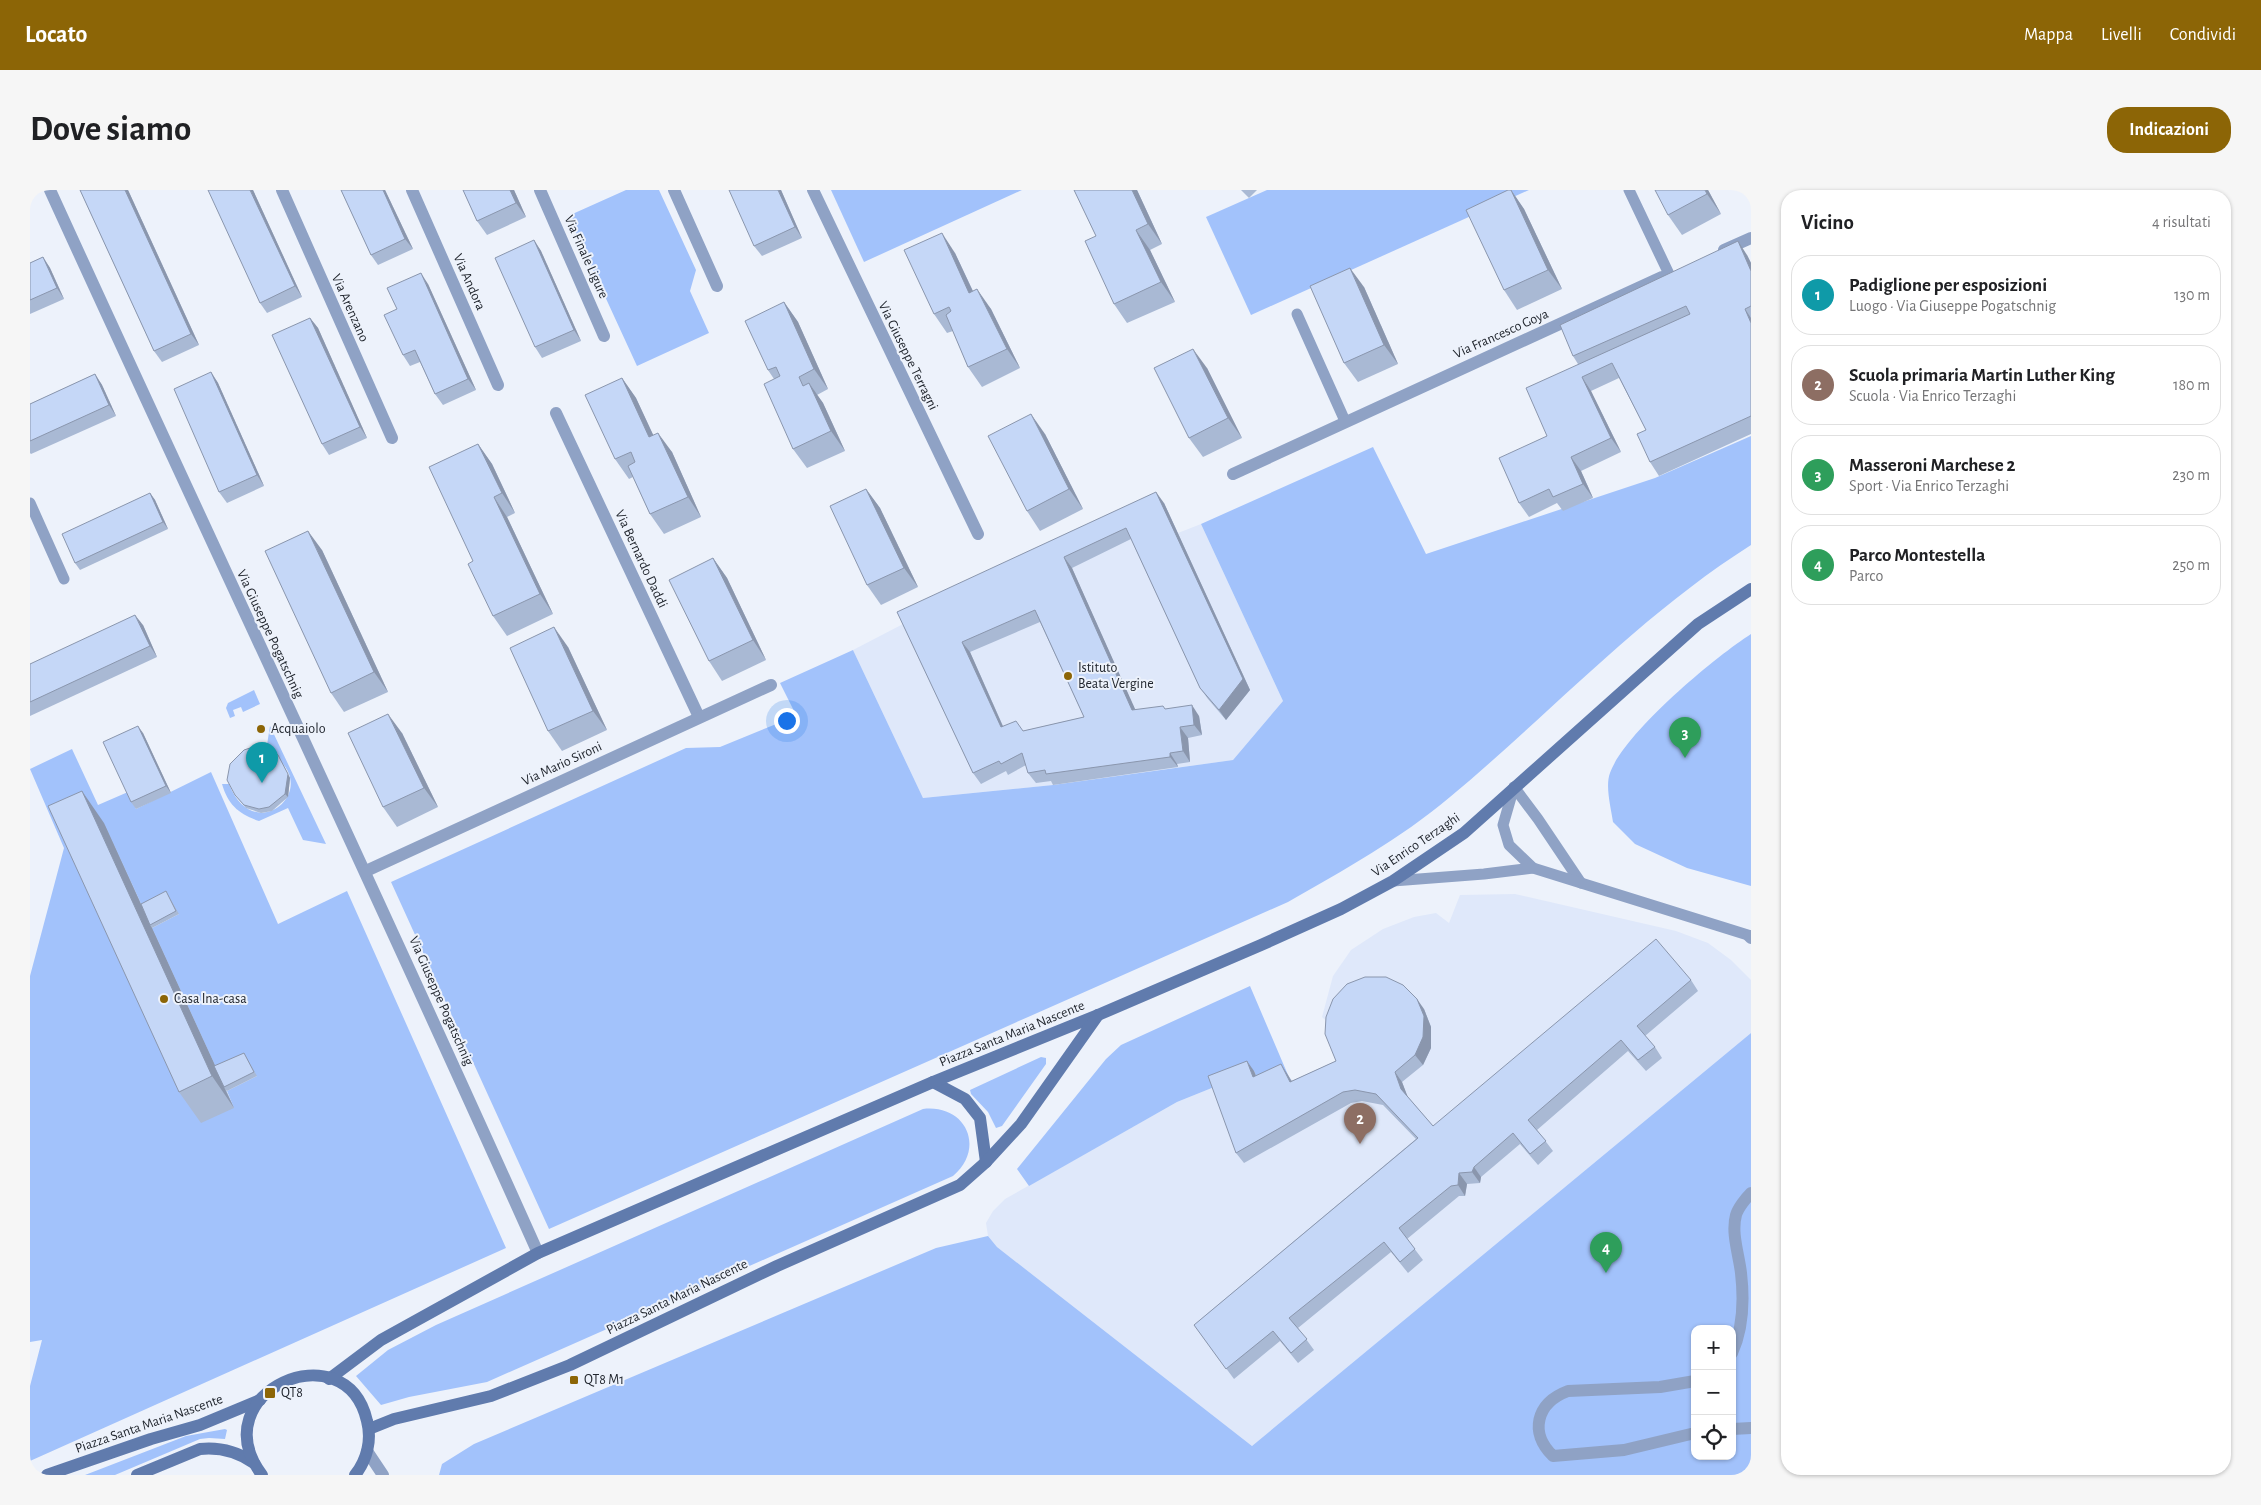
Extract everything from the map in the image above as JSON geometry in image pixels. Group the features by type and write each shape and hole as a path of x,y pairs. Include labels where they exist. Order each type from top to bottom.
{"street":[{"name":"Via Giuseppe Pogatschnig","path":"50,190 226,576 366,871 538,1254"},
{"name":"Via Arenzano","path":"282,190 392,438"},
{"name":"Via Andora","path":"412,190 498,385"},
{"name":"Via Finale Ligure","path":"540,190 604,336"},
{"path":"674,190 717,286"},
{"name":"Via Giuseppe Terragni","path":"813,190 978,534"},
{"path":"1714,254 1751,238"},
{"name":"Via Francesco Goya","path":"1233,474 1345,421 1674,272"},
{"name":"Via Bernardo Daddi","path":"556,413 699,717"},
{"name":"Via Enrico Terzaghi","path":"1098,1016 1341,909 1393,881 1464,833 1698,624 1751,590"},
{"name":"Via Mario Sironi","path":"366,871 771,685"},
{"name":"Piazza Santa Maria Nascente","path":"329,1378 381,1340 538,1254 933,1082 1098,1016"},
{"name":"Piazza Santa Maria Nascente","path":"369,1429 394,1419 491,1396 570,1365 777,1266 960,1185 986,1162 1021,1124 1098,1016"},
{"name":"Piazza Santa Maria Nascente","path":"933,1082 965,1099 980,1118 986,1162"},
{"path":"1736,1342 1741,1328 1742,1306 1741,1273 1736,1244 1736,1215 1751,1193"},
{"path":"257,1471 248,1441 248,1427 252,1413 260,1400 276,1384 294,1376 315,1375 329,1378 347,1388 364,1409 369,1429 367,1451 355,1475"},
{"path":"1691,1382 1660,1386 1568,1391 1556,1395 1544,1405 1539,1418 1543,1446 1553,1456 1624,1450 1691,1434"},
{"name":"Piazza Santa Maria Nascente","path":"47,1475 151,1439 200,1425 260,1400"},
{"path":"1736,1430 1751,1428"},
{"path":"137,1475 200,1449 208,1448 236,1454 257,1471"},
{"path":"367,1451 383,1475"}],"lane":[{"name":"Via Francesco Goya","path":"1629,190 1674,272"},
{"path":"1297,314 1345,421"},
{"path":"30,503 64,579"},
{"path":"1514,787 1503,825 1509,845 1533,868"},
{"path":"1514,787 1581,882"},
{"path":"1393,881 1533,868 1750,937"}],"shaded area":[{"path":"626,190 659,190 696,270 690,291 709,333 637,366 568,216"},
{"path":"831,190 1022,190 864,262"},
{"path":"1267,190 1529,190 1251,315 1206,217"},
{"path":"1751,436 1751,545 1710,573 1633,634 1450,797 1392,840 1288,902 549,1229 391,882 686,748 720,747 791,718 794,711 780,683 853,650 923,798 1053,785 1233,760 1283,701 1201,524 1373,447 1426,554 1655,478"},
{"name":"Istituto Beata Vergine","path":"1164,503 1178,533 1201,524 1283,701 1233,760 1053,785 923,798 853,650 905,623"},
{"path":"1751,634 1751,886 1687,868 1635,844 1613,822 1608,784 1610,773 1619,756 1651,718 1694,678"},
{"path":"254,690 260,704 243,712 241,707 233,710 235,716 230,718 226,708 228,703"},
{"path":"270,726 326,844 303,840 288,808 259,821 235,808 224,791 222,784 229,784 241,803 255,812 269,812 281,805 289,794 290,780 284,765 266,751"},
{"path":"72,749 98,805 128,792 136,809 211,772 278,924 347,891 506,1248 30,1461 30,1386 42,1340 30,1342 30,976 64,848 30,769","holes":["104,823 143,908 179,914 152,928 217,1070 257,1076 227,1091 234,1108"]},
{"path":"1515,894 1676,931 1708,943 1731,960 1751,980 1751,1033 1252,1446 997,1247 988,1236 986,1223 993,1211 1005,1199 1177,1102 1254,1071 1260,1087 1288,1075 1297,1092 1344,1072 1333,1027 1322,1017 1333,976 1351,950 1383,929 1414,917 1436,913 1449,923 1460,895"},
{"path":"1250,986 1288,1075 1260,1087 1254,1071 1177,1102 1029,1186 1017,1169 1106,1059 1121,1045"},
{"path":"1751,1033 1751,1475 439,1475 442,1464 474,1444 936,1248 988,1236 997,1247 1252,1446"},
{"path":"1041,1057 1046,1058 1046,1064 1002,1126 996,1128 988,1112 971,1094 970,1090"},
{"path":"923,1109 938,1109 950,1113 960,1121 966,1130 969,1141 968,1153 963,1165 953,1176 487,1382 409,1397 381,1405 356,1376 388,1350 436,1325"},
{"path":"227,1430 225,1439 200,1439 115,1475 85,1475 186,1436"}],"building":[{"path":"80,190 125,190 191,334 154,351"},
{"path":"208,190 250,190 295,286 260,303"},
{"path":"341,190 383,190 405,239 371,255"},
{"path":"463,190 510,190 516,203 477,221"},
{"path":"729,190 778,190 795,227 754,246"},
{"path":"1074,190 1132,190 1148,224 1136,230 1161,282 1114,304 1085,241 1096,236"},
{"path":"1511,190 1548,270 1504,290 1466,210"},
{"path":"1655,190 1705,190 1707,194 1668,215"},
{"path":"942,233 969,293 977,289 1007,349 968,367 946,315 951,311 949,307 934,314 904,250"},
{"path":"534,240 574,330 535,347 495,258"},
{"path":"1738,241 1751,271 1751,306 1745,309 1751,323 1751,416 1650,462 1637,434 1646,430 1612,363 1582,377 1611,438 1571,457 1583,484 1553,497 1549,489 1519,503 1499,458 1547,436 1526,388 1690,314 1686,306 1573,356 1560,325"},
{"path":"43,257 57,288 30,300 30,263"},
{"path":"1350,268 1384,345 1344,363 1310,286"},
{"path":"421,273 468,379 435,394 415,350 403,355 384,315 397,309 387,288"},
{"path":"784,302 814,369 799,377 803,386 809,383 831,431 793,449 764,384 780,376 776,367 768,370 745,321"},
{"path":"310,318 360,427 322,444 272,335"},
{"path":"1193,349 1228,418 1189,438 1154,368"},
{"path":"211,372 257,475 219,492 174,389"},
{"path":"95,374 109,405 30,441 30,404"},
{"path":"622,378 649,437 658,433 688,497 650,514 628,466 635,462 631,452 615,459 585,395"},
{"path":"1031,414 1069,489 1027,511 988,436"},
{"path":"478,444 502,493 494,497 540,594 493,616 468,564 473,561 429,467"},
{"path":"866,489 904,568 867,585 830,506"},
{"path":"1156,492 1243,679 1219,710 1200,688 1126,528 1064,557 1132,710 1163,706 1165,709 1192,705 1194,725 1180,727 1183,751 1170,753 1170,757 1046,774 1045,770 1028,773 1022,753 1001,764 999,761 973,773 897,612","holes":["1035,610 1084,717 1023,731 1016,721 1001,727 962,642"]},
{"path":"150,493 163,522 75,563 62,534"},
{"path":"308,531 374,672 331,693 265,551"},
{"path":"713,558 753,640 709,661 669,580"},
{"path":"135,615 150,646 30,702 30,664"},
{"path":"554,627 593,711 548,731 510,648"},
{"path":"388,714 424,788 383,807 348,733"},
{"path":"138,726 166,786 131,802 103,742"},
{"path":"253,747 273,750 278,755 288,774 285,794 269,807 259,809 244,805 235,795 227,780 230,764 244,750"},
{"name":"Casa Ina-casa","path":"82,791 212,1076 179,1092 48,806"},
{"path":"166,891 176,911 150,925 141,904"},
{"path":"1656,939 1691,980 1637,1026 1655,1047 1638,1060 1621,1040 1528,1120 1546,1141 1530,1154 1513,1133 1474,1167 1472,1172 1459,1173 1458,1185 1451,1186 1399,1228 1415,1249 1400,1262 1384,1242 1289,1318 1307,1339 1291,1353 1273,1331 1226,1369 1194,1325 1418,1138 1376,1094 1355,1090 1343,1092 1236,1153 1208,1076 1247,1061 1253,1077 1281,1064 1290,1082 1336,1061 1325,1034 1326,1017 1333,999 1347,984 1365,977 1386,977 1403,985 1417,999 1424,1016 1423,1037 1415,1055 1395,1072 1401,1089 1433,1126"},
{"path":"244,1053 254,1072 224,1087 214,1066"}],"place":[{"name":"Istituto Beata Vergine","path":"1068,676"},
{"name":"Acquaiolo","path":"261,729"},
{"name":"Masseroni Marchese 2","path":"1685,758"},
{"name":"Padiglione per esposizioni","path":"262,783"},
{"name":"Casa Ina-casa","path":"164,999"},
{"name":"Scuola primaria Martin Luther King","path":"1360,1144"},
{"name":"Parco Montestella","path":"1606,1273"},
{"name":"QT8 M1","path":"574,1380"},
{"name":"QT8","path":"270,1393"}]}
